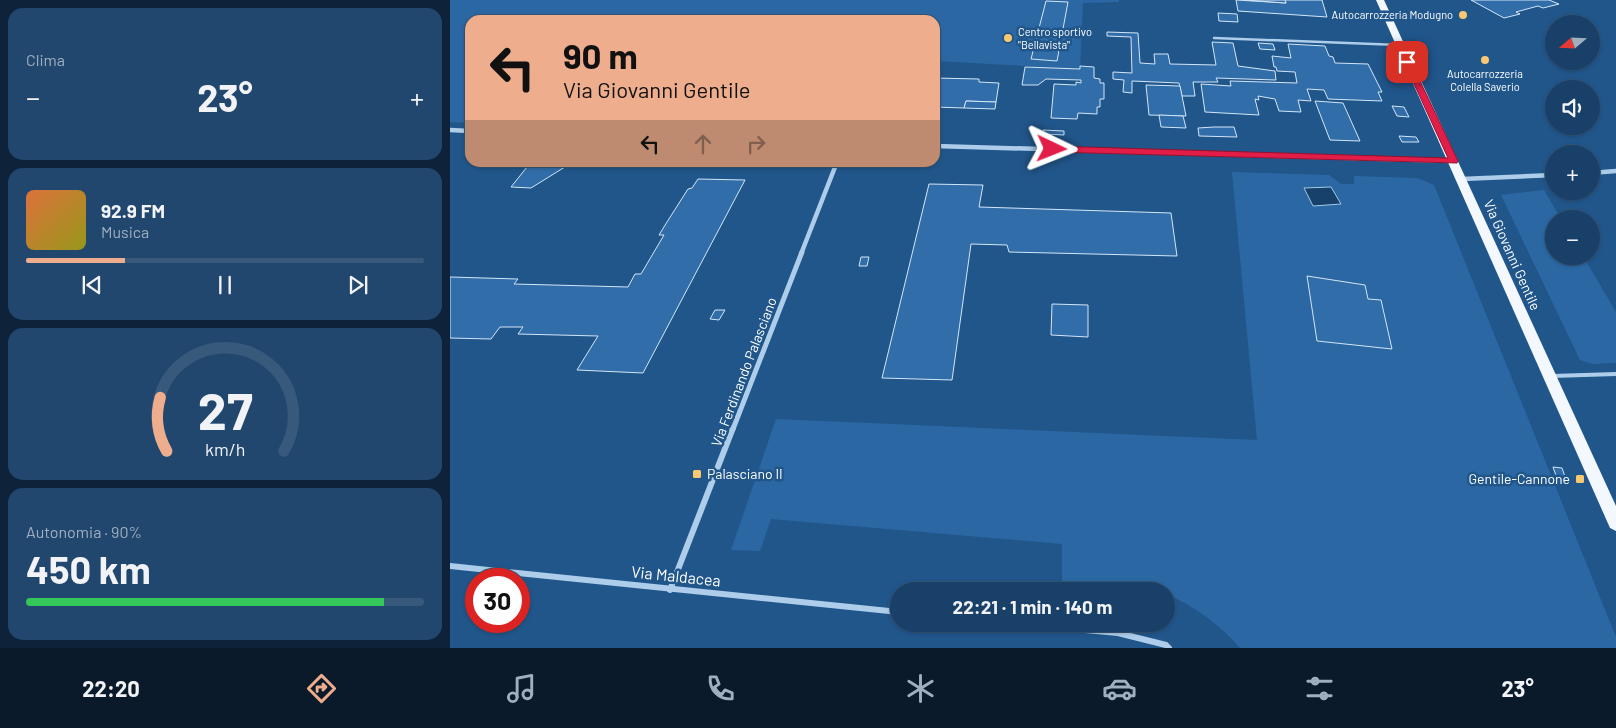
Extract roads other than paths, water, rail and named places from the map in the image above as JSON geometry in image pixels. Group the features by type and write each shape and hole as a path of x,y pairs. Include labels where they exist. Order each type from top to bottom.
{"main road":[{"name":"Via Giovanni Gentile","path":"1380,0 1616,523"}],"street":[{"path":"450,130 465,131"},
{"path":"940,146 1453,161"},
{"name":"Via Ferdinando Palasciano","path":"670,590 835,167"},
{"path":"1600,172 1616,171"},
{"path":"1462,179 1545,174"},
{"name":"Via Maldacea","path":"450,566 890,611"},
{"path":"1107,632 1166,645 1170,648"}],"lane":[{"path":"1214,38 1400,45"},
{"path":"1550,376 1616,374"}],"place":[{"name":"Autocarrozzeria Modugno","path":"1463,15"},
{"name":"Centro sportivo \"Bellavista\"","path":"1008,38"},
{"name":"Autocarrozzeria Colella Saverio","path":"1485,60"},
{"name":"Palasciano II","path":"697,474"},
{"name":"Gentile-Cannone","path":"1580,479"}]}
